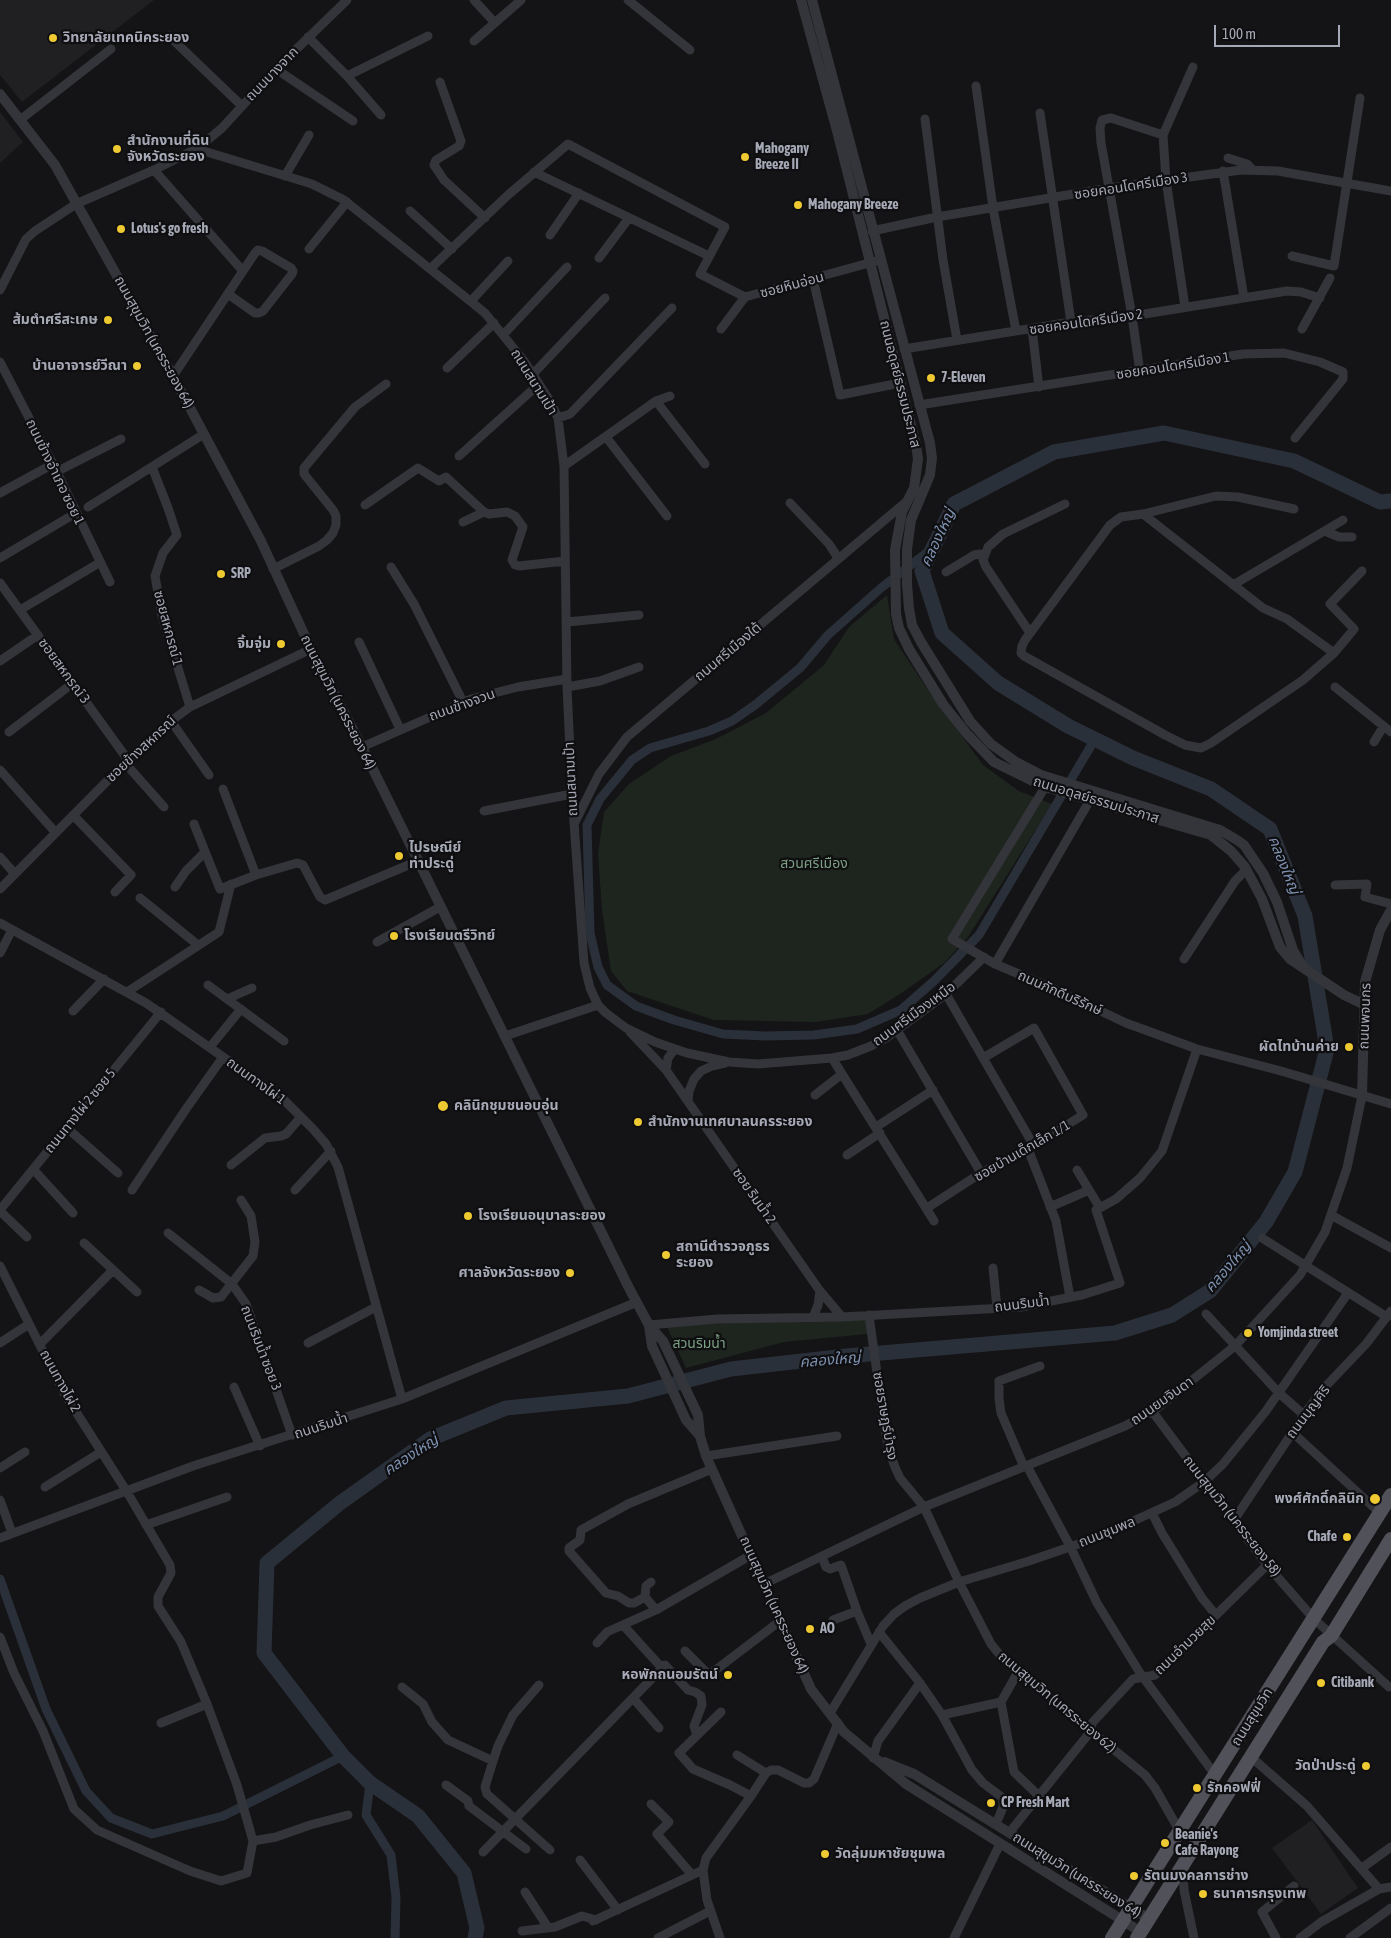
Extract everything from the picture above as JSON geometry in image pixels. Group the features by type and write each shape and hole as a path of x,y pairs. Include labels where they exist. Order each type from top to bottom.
{"main road":[{"name":"ถนนสุขุมวิท","path":"1112,1938 1179,1830 1216,1776 1391,1495"},
{"name":"ถนนสุขุมวิท","path":"1139,1935 1322,1642 1331,1636 1391,1539"},
{"path":"1234,1746 1251,1757"}],"street":[{"name":"ถนนบางจาก","path":"198,148 222,128 276,69 347,0"},
{"path":"474,0 495,23"},
{"path":"474,41 521,0"},
{"path":"628,0 690,50"},
{"name":"ถนนอดุลย์ธรรมประภาส","path":"800,0 876,262 904,349 930,443 932,458 930,475 911,520 907,566 909,608 912,625 970,721 991,744 1049,784"},
{"name":"ถนนอดุลย์ธรรมประภาส","path":"812,0 872,230 876,262 900,383 916,444 918,459 914,488 902,512 895,550 897,621 903,640 930,684 967,734 994,762 1049,784 1229,834 1244,845 1256,862 1280,911 1296,955 1306,972"},
{"path":"169,36 242,106"},
{"path":"347,76 428,36"},
{"path":"308,37 347,76 381,115"},
{"path":"20,120 111,50"},
{"path":"1185,307 1166,180 1163,135 1194,67"},
{"path":"276,69 353,121"},
{"path":"440,82 460,142 459,146 436,160 434,165 444,180 485,218"},
{"path":"976,86 993,208 1016,331"},
{"name":"ถนนสุขุมวิท (นครระยอง 64)","path":"0,94 55,165 173,376 261,542 311,649 362,747 637,1302 649,1325 663,1341 698,1415 700,1436 706,1456 811,1689 844,1732 906,1784 1122,1921 1139,1935"},
{"path":"1292,256 1334,266 1360,98"},
{"path":"1040,113 1071,322"},
{"path":"1140,372 1100,128 1102,120 1110,118 1163,135"},
{"path":"925,119 937,217 957,340"},
{"path":"285,176 309,135"},
{"name":"ซอยหินอ่อน","path":"534,172 568,144 725,227 700,274 745,297 876,262"},
{"path":"0,290 26,239 40,227 76,204 154,170 198,148"},
{"name":"ถนนสนามเป้า","path":"198,148 312,184 347,202 431,268 494,322 533,374 550,401 558,418 564,466 567,683 572,794 584,963 590,988 598,1004 606,1013"},
{"path":"1228,158 1247,164 1253,170"},
{"path":"154,170 242,270"},
{"name":"ซอยคอนโดศรีเมือง 3","path":"872,230 1109,188 1223,171 1278,170 1391,191"},
{"path":"1223,171 1244,298"},
{"path":"431,268 534,172 709,256"},
{"path":"550,235 579,193"},
{"path":"309,249 347,202"},
{"path":"410,211 452,249"},
{"path":"599,258 629,218"},
{"path":"173,376 254,253 258,250 262,251 293,271 264,311 259,313 255,313 228,294"},
{"path":"471,301 508,261"},
{"path":"503,334 567,267"},
{"path":"1302,329 1330,278"},
{"path":"814,279 840,395 900,383"},
{"name":"ซอยคอนโดศรีเมือง 2","path":"904,349 1071,322 1132,316 1288,291 1301,292 1320,298"},
{"path":"721,329 745,297"},
{"path":"533,374 605,298"},
{"path":"558,418 570,414 672,308"},
{"path":"447,368 494,322"},
{"path":"1032,329 1039,387"},
{"name":"ซอยคอนโดศรีเมือง 1","path":"919,406 1140,372 1242,354 1284,353 1320,362 1343,372 1343,379 1295,438"},
{"name":"ถนนข้างอำเภอ ซอย 1","path":"0,362 55,468 99,563 110,582"},
{"path":"273,569 319,546 332,533 336,525 336,516 304,474 304,468 356,407 386,384"},
{"path":"459,456 539,384"},
{"path":"564,466 656,401 670,396"},
{"path":"656,401 705,464"},
{"path":"88,507 204,434"},
{"path":"606,437 667,516"},
{"path":"0,493 121,439"},
{"name":"ซอยสหกรณ์ 1","path":"152,467 176,535 163,553 155,576 162,616 190,707"},
{"path":"365,505 418,468 439,481 446,477 484,512 489,514 506,512 515,516 523,527 512,560 515,565 565,561"},
{"path":"1294,510 1238,497 1216,496 1143,514 1129,515 1110,525 1030,633 1022,646 1021,653 1165,735 1193,748 1201,748 1303,680 1334,653 1354,629 1330,604 1362,572"},
{"name":"ถนนศรีเมืองใต้","path":"574,825 591,788 611,757 627,737 908,500"},
{"path":"790,503 823,538 838,558"},
{"path":"1030,633 986,568 983,560 988,547 1002,534 1065,504"},
{"path":"462,522 484,512"},
{"path":"0,558 76,513"},
{"path":"1143,514 1268,612 1287,619 1334,653"},
{"path":"1233,585 1343,520"},
{"path":"1325,531 1339,537 1352,537"},
{"path":"946,572 974,555 980,554 984,557"},
{"path":"20,610 99,563"},
{"path":"391,567 414,604 463,702"},
{"name":"ซอยสหกรณ์ 3","path":"0,583 126,761 164,807"},
{"path":"567,622 639,615"},
{"path":"0,661 38,635"},
{"path":"359,642 400,729"},
{"name":"ซอยข้างสหกรณ์","path":"0,889 126,761 171,721 190,707 311,649"},
{"name":"ถนนข้างจวน","path":"362,747 463,702 496,692 567,683 600,682 639,667"},
{"path":"930,684 942,676"},
{"path":"9,732 72,683"},
{"path":"1334,687 1387,730 1374,742"},
{"path":"171,721 209,775"},
{"path":"0,770 56,833"},
{"name":"ถนนภักดีบริรักษ์","path":"1049,784 952,939 995,964 1052,988 1126,1023 1197,1049 1282,1070 1391,1104"},
{"path":"224,789 256,875"},
{"name":"ถนนอดุลย์ธรรมประภาส","path":"1078,791 1090,800 1211,835 1231,851 1246,870 1268,915 1280,947 1290,959 1306,972 1344,995 1365,1005"},
{"path":"484,811 572,794"},
{"path":"995,964 1090,800"},
{"path":"73,815 131,875 115,892"},
{"path":"194,824 220,889 256,875 297,863 303,865 320,896 325,900 418,861"},
{"path":"175,887 186,871 205,852"},
{"path":"0,857 15,874"},
{"path":"1184,960 1235,881 1246,870"},
{"path":"127,992 219,932 231,884"},
{"path":"1335,885 1367,884 1365,896 1391,904"},
{"path":"140,898 198,946"},
{"path":"377,942 440,907"},
{"name":"ถนนพจนกร","path":"1362,1096 1365,982 1380,930 1391,910"},
{"path":"1268,915 1280,911"},
{"name":"ถนนทางไผ่ 1","path":"0,923 104,978 161,1012 283,1099 330,1151 338,1166 402,1399"},
{"path":"0,953 12,930"},
{"name":"ถนนศรีเมืองเหนือ","path":"606,1013 626,1028 655,1042 687,1054 729,1062 758,1064 832,1058 848,1055 871,1046 897,1030 946,994 981,956"},
{"path":"73,1011 104,978"},
{"path":"208,985 284,1041"},
{"path":"227,999 252,988"},
{"path":"946,994 1031,1148 1056,1221 1070,1297"},
{"path":"505,1036 598,1004"},
{"path":"210,1047 241,1009"},
{"name":"ถนนทางไผ่ 2 ซอย 5","path":"0,1210 161,1012"},
{"name":"ซอย ริมน้ำ 2","path":"626,1028 666,1070 820,1291 842,1317"},
{"name":"ซอยบ้านเด็กเล็ก 1/1","path":"927,1208 982,1173 1031,1148 1084,1115 1034,1028 983,1058"},
{"path":"897,1030 982,1173"},
{"path":"1077,1170 1100,1208 1116,1198 1140,1178 1162,1151 1197,1049"},
{"path":"666,1070 668,1058 674,1050"},
{"path":"687,1054 696,1064 696,1077 688,1091 688,1102"},
{"path":"132,1190 223,1057"},
{"path":"832,1058 934,1221"},
{"path":"677,1085 687,1084 712,1066 729,1062"},
{"path":"815,1094 842,1074"},
{"path":"847,1156 878,1130 933,1090"},
{"name":"ถนนยมจินดา","path":"764,1584 924,1508 1125,1426 1152,1411 1235,1346 1288,1289 1306,1266 1325,1232 1349,1161 1362,1096"},
{"path":"231,1165 265,1138 286,1134 301,1117"},
{"path":"67,1128 118,1173"},
{"path":"295,1190 330,1151"},
{"path":"33,1170 73,1213"},
{"path":"1050,1207 1089,1190"},
{"path":"199,1290 213,1298 221,1297 253,1256 255,1242 251,1216 240,1200"},
{"name":"ถนนริมน้ำ","path":"649,1325 717,1319 869,1316 1021,1307 1070,1297 1120,1283 1096,1210 1100,1208"},
{"path":"0,1210 27,1237"},
{"path":"1331,1215 1391,1248"},
{"name":"ถนนริมน้ำ ซอย 3","path":"168,1233 232,1284 246,1304 292,1435"},
{"path":"1262,1238 1348,1293 1389,1314"},
{"path":"84,1243 112,1271 137,1292"},
{"name":"ถนนทางไผ่ 2","path":"0,1266 64,1392 170,1565 171,1573 158,1597 158,1606 181,1642 207,1704 237,1785 254,1841"},
{"path":"993,1268 997,1308"},
{"path":"40,1344 112,1271"},
{"path":"813,1318 818,1305 820,1291"},
{"name":"ถนนชุมพล","path":"830,1714 879,1632 894,1614 905,1606 958,1582 1029,1561 1096,1538 1175,1502 1204,1482 1223,1464 1278,1393 1348,1293"},
{"name":"ถนนริมน้ำ","path":"0,1538 193,1466 402,1399 637,1302"},
{"path":"308,1343 376,1307"},
{"path":"1206,1314 1278,1393 1304,1415"},
{"name":"ถนนบุญศิริ","path":"1234,1520 1304,1415 1326,1386 1366,1344 1389,1314"},
{"name":"ซอยราษฎร์บำรุง","path":"869,1316 889,1451 900,1478 924,1508"},
{"path":"0,1343 29,1324"},
{"name":"ถนนสุขุมวิท (นครระยอง 64)","path":"649,1325 652,1346 686,1420 700,1436"},
{"path":"1040,1366 999,1380 1001,1414 1026,1466 1070,1546 1096,1603 1144,1678 1216,1776"},
{"path":"234,1387 260,1446"},
{"name":"ถนนสุขุมวิท (นครระยอง 58)","path":"1152,1411 1267,1564 1314,1619 1389,1686"},
{"path":"1292,1432 1380,1513"},
{"path":"706,1456 837,1436"},
{"path":"0,1468 25,1452"},
{"path":"45,1487 101,1452"},
{"path":"645,1597 634,1603 629,1603 618,1596 606,1593 569,1551 569,1548 580,1540 582,1530 628,1504 712,1469"},
{"path":"146,1525 227,1496"},
{"path":"0,1500 11,1534"},
{"name":"ถนนสุขุมวิท (นครระยอง 62)","path":"924,1508 958,1582 991,1644 1004,1660 1018,1672 1145,1775 1155,1788 1179,1830"},
{"path":"1152,1513 1197,1590 1216,1615"},
{"path":"597,1643 607,1632 656,1610 751,1556"},
{"path":"822,1557 826,1567 830,1568 841,1565 871,1644"},
{"name":"ถนนอำนวยสุข","path":"1009,1833 1091,1731 1092,1723 1133,1679 1156,1675 1267,1564"},
{"path":"651,1582 646,1586 645,1597 656,1610"},
{"path":"833,1620 857,1611"},
{"path":"685,1651 709,1674 780,1621"},
{"path":"623,1625 662,1668"},
{"path":"879,1632 920,1683 942,1715 972,1770 984,1783 1003,1798 1003,1807 996,1824"},
{"path":"0,1637 14,1673 43,1731 74,1809 97,1830 190,1871 222,1881 247,1873 254,1841 276,1838 310,1825 348,1815"},
{"path":"483,1852 665,1665 688,1690 701,1696 702,1705 694,1726 697,1735"},
{"path":"1018,1672 1001,1702 1014,1772 1039,1796"},
{"path":"873,1758 878,1741 920,1683"},
{"path":"539,1685 513,1715 498,1746 485,1787 487,1794 550,1850"},
{"path":"402,1687 423,1704 432,1722 448,1740 493,1761"},
{"path":"633,1698 659,1728"},
{"path":"942,1715 1001,1702"},
{"path":"162,1723 207,1704"},
{"path":"721,1712 680,1753 693,1769 751,1796"},
{"path":"720,1938 710,1911 704,1884 703,1870 706,1858 766,1773 771,1770 778,1770 804,1783 809,1783 814,1779 838,1723"},
{"path":"737,1755 766,1773"},
{"path":"1251,1757 1307,1806 1379,1889"},
{"name":"ถนนสุขุมวิท (นครระยอง 64)","path":"873,1758 914,1774 1149,1919"},
{"path":"446,1785 468,1801 469,1806 526,1849"},
{"path":"651,1804 669,1822 658,1834 692,1875"},
{"path":"954,1938 1000,1844"},
{"path":"1362,1868 1391,1847"},
{"path":"580,1860 618,1910"},
{"path":"1183,1863 1184,1890 1194,1938"},
{"path":"522,1931 563,1924 571,1919 582,1916 594,1920 703,1870"},
{"path":"1276,1938 1262,1912 1294,1886"},
{"path":"1300,1938 1321,1922 1379,1889 1391,1887"},
{"path":"525,1892 547,1926"},
{"path":"1350,1938 1391,1908"},
{"path":"658,1938 710,1911"}],"shaded area":[{"name":"วิทยาลัยเทคนิคระยอง","path":"0,0 154,0 22,102 0,75"},
{"path":"0,112 23,142 0,163"},
{"path":"1312,1820 1358,1888 1321,1914 1272,1848"}],"green space":[{"name":"สวนศรีเมือง","path":"887,595 894,639 926,687 983,765 1019,791 1052,804 968,937 944,963 868,1014 816,1022 714,1020 627,991 611,971 602,910 598,854 604,812 629,784 671,756 716,739 766,713 824,665 849,627"},
{"name":"สวนริมน้ำ","path":"867,1318 867,1334 784,1342 686,1368 667,1327 722,1322"}],"waterway":[{"name":"คลองใหญ่","path":"475,1938 477,1928 464,1873 418,1816 370,1783 343,1756 264,1653 267,1563 340,1503 430,1439 506,1408 628,1396 731,1369 846,1356 1115,1333 1172,1315 1210,1291 1266,1222 1295,1172 1327,1049 1305,916 1270,829 1211,789 1133,758 1068,726 998,683 942,633 922,571 954,504 1054,452 1164,433 1294,461 1380,502 1391,501"},
{"path":"934,547 881,588 828,635 800,668 755,705 732,721 709,731 650,748 632,760 600,799 587,825 590,933 598,967 607,985 636,1006 674,1020 723,1034 765,1036 814,1035 857,1029 901,1010 934,981 979,935 1095,739"},
{"path":"0,1579 46,1709 86,1791 111,1818 152,1834 223,1816 343,1756"},
{"path":"370,1783 366,1815 391,1855 396,1897 395,1938"}],"place":[{"name":"วิทยาลัยเทคนิคระยอง","path":"53,38"},
{"name":"สำนักงานที่ดิน จังหวัดระยอง","path":"117,149"},
{"name":"Mahogany Breeze II","path":"745,157"},
{"name":"Mahogany Breeze","path":"798,205"},
{"name":"Lotus's go fresh","path":"121,229"},
{"name":"ส้มตำศรีสะเกษ","path":"108,320"},
{"name":"บ้านอาจารย์วีณา","path":"137,366"},
{"name":"7-Eleven","path":"931,378"},
{"name":"SRP","path":"221,574"},
{"name":"จิ้มจุ่ม","path":"281,644"},
{"name":"ไปรษณีย์ ท่าประดู่","path":"399,856"},
{"name":"โรงเรียนตรีวิทย์","path":"394,936"},
{"name":"ผัดไทบ้านค่าย","path":"1349,1047"},
{"name":"คลินิกชุมชนอบอุ่น","path":"443,1106"},
{"name":"สำนักงานเทศบาลนครระยอง","path":"638,1122"},
{"name":"โรงเรียนอนุบาลระยอง","path":"468,1216"},
{"name":"สถานีตำรวจภูธร ระยอง","path":"666,1255"},
{"name":"ศาลจังหวัดระยอง","path":"570,1273"},
{"name":"Yomjinda street","path":"1248,1333"},
{"name":"พงศ์ศักดิ์คลินิก","path":"1375,1499"},
{"name":"Chafe","path":"1347,1537"},
{"name":"AO","path":"810,1629"},
{"name":"หอพักถนอมรัตน์","path":"728,1675"},
{"name":"Citibank","path":"1321,1683"},
{"name":"วัดป่าประดู่","path":"1366,1766"},
{"name":"รักคอฟฟี่","path":"1197,1788"},
{"name":"CP Fresh Mart","path":"991,1803"},
{"name":"Beanie's Cafe Rayong","path":"1165,1843"},
{"name":"วัดลุ่มมหาชัยชุมพล","path":"825,1854"},
{"name":"รัตนมงคลการช่าง","path":"1134,1876"},
{"name":"ธนาคารกรุงเทพ","path":"1203,1894"}]}
